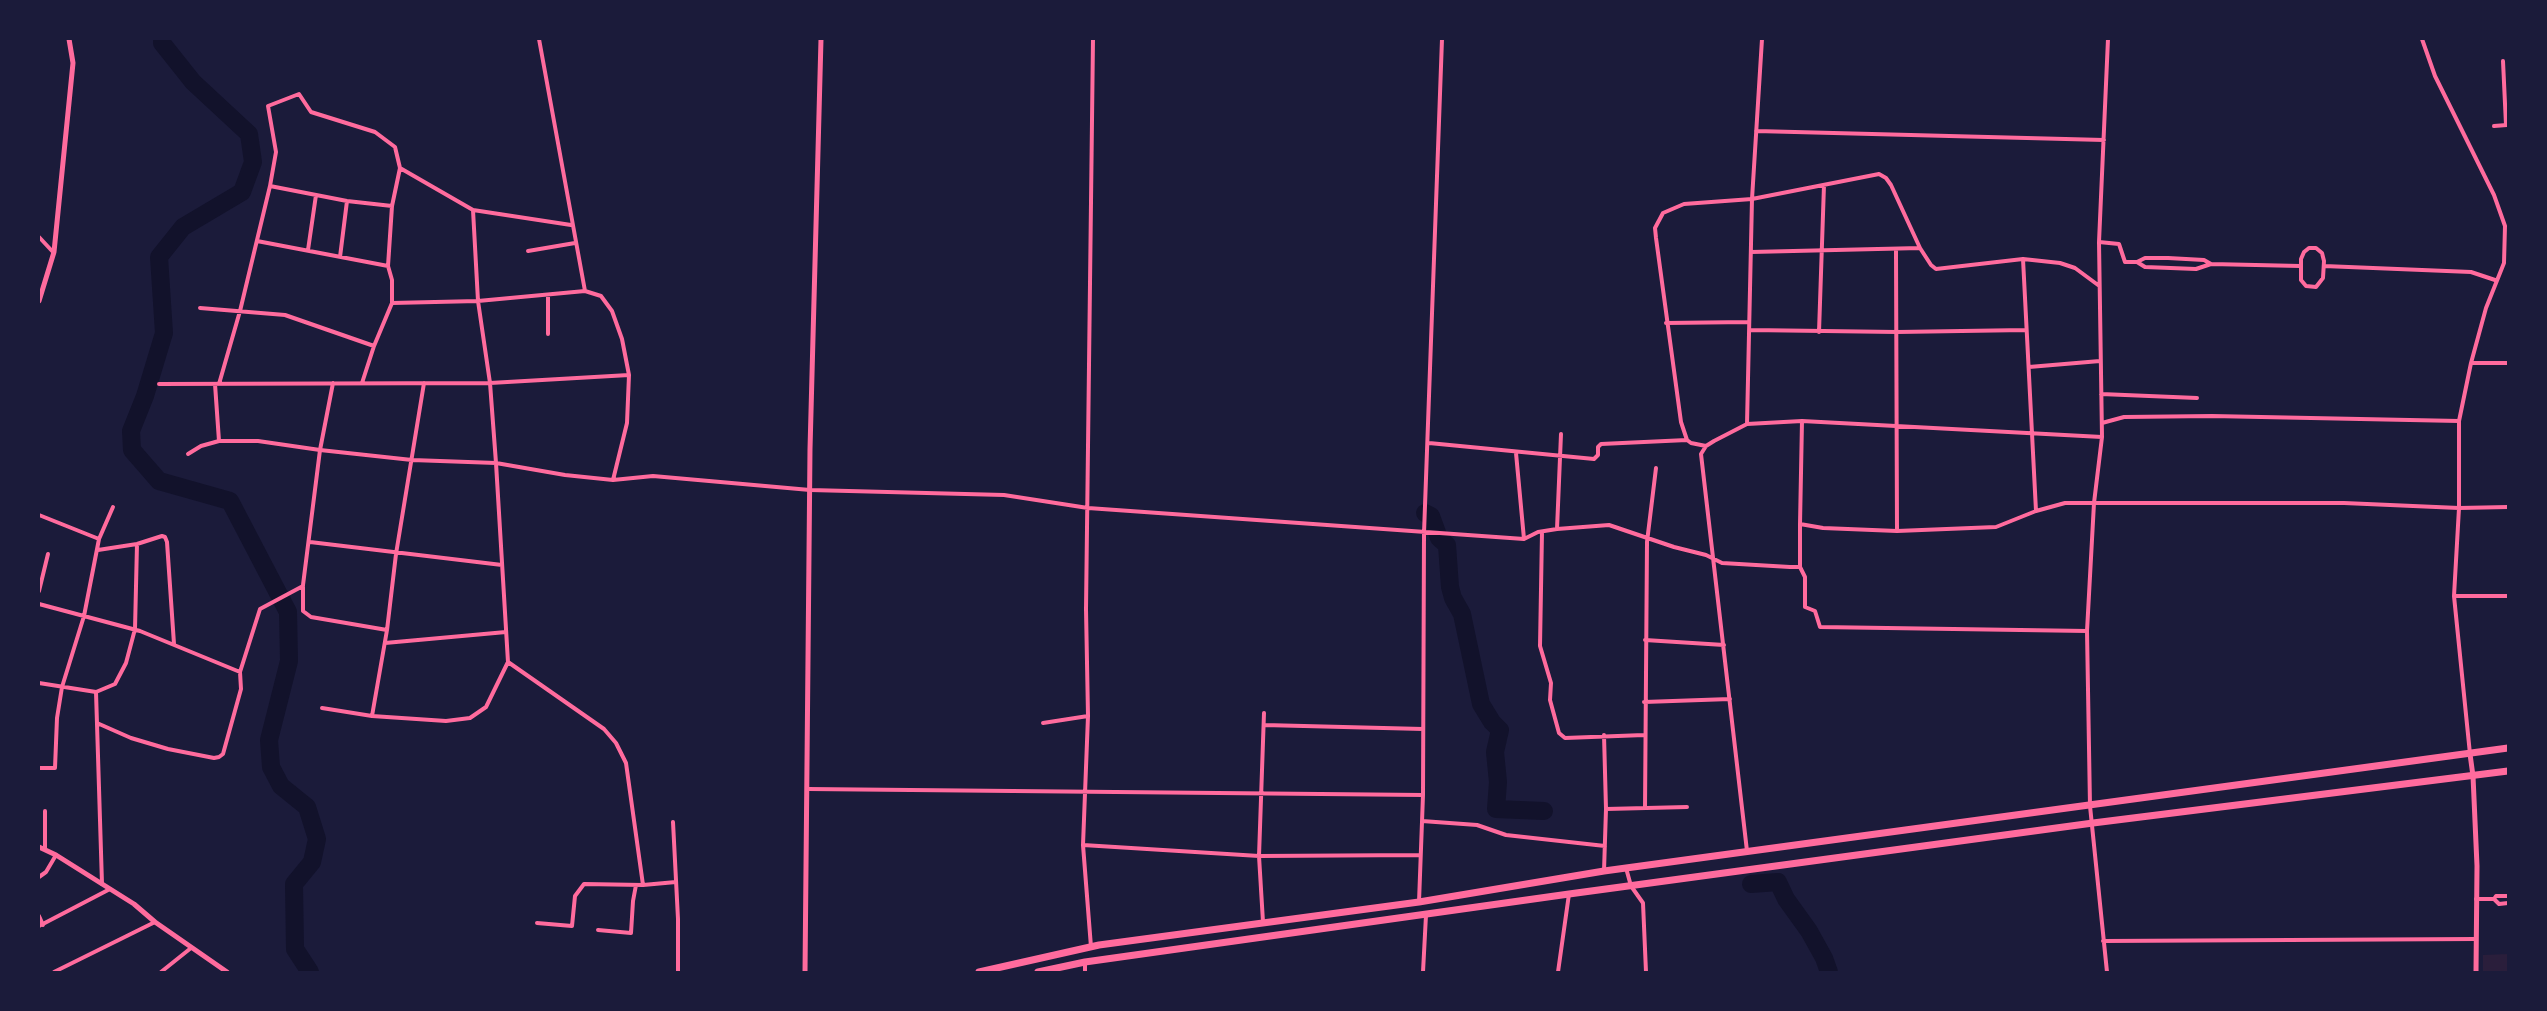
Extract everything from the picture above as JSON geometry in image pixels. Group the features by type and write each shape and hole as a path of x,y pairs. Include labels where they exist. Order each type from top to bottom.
{"highway":[{"path":"979,972 1092,947 1419,902 1604,871 2508,748"},
{"path":"1038,972 1085,962 1569,894 2093,823 2508,771"}],"street":[{"path":"39,302 54,252 73,63 69,39"},
{"path":"539,39 571,225 585,291"},
{"path":"805,972 810,490 821,39"},
{"path":"1092,947 1083,845 1088,716 1093,39"},
{"path":"1419,902 1423,795 1425,533 1442,39"},
{"path":"1747,424 1752,200 1762,39"},
{"path":"2107,972 2090,806 2087,631 2094,503 2102,437 2099,242 2108,39"},
{"path":"2422,39 2435,76 2507,226 2504,263 2495,280 2471,363 2459,421 2459,508 2454,596 2473,776 2476,972"},
{"path":"2494,126 2507,125 2503,62"},
{"path":"219,441 217,384 240,311 276,152 268,106 299,94 311,112 375,132 395,147 400,168 392,206 388,266 392,280 392,303 362,383"},
{"path":"1756,131 2104,140"},
{"path":"400,168 473,210 571,225"},
{"path":"1687,440 1681,422 1666,323 1655,228 1663,213 1684,204 1752,200 1879,174 1886,178 1920,248 1931,265 1936,268 2023,260 2060,263 2075,268 2099,285"},
{"path":"1819,332 1824,185"},
{"path":"270,186 347,201 392,206"},
{"path":"308,250 316,195"},
{"path":"340,257 347,201"},
{"path":"322,708 372,716 446,721 470,718 486,707 508,662 490,383 478,301 473,210"},
{"path":"39,237 54,252"},
{"path":"257,241 388,266"},
{"path":"2099,242 2119,244 2125,262 2137,262 2145,258 2168,258 2204,260 2211,264"},
{"path":"528,252 575,243"},
{"path":"1751,252 1920,248"},
{"path":"2309,248 2316,248 2322,253 2324,266 2323,278 2316,287 2306,286 2301,280 2300,266 2304,252 2309,248"},
{"path":"1896,250 1897,531"},
{"path":"2168,258 2168,267"},
{"path":"2023,260 2036,511"},
{"path":"2137,262 2145,267 2196,269 2211,264 2300,266"},
{"path":"2324,266 2471,272 2495,280"},
{"path":"392,303 478,301 585,291 601,296 612,311 622,339 629,375 627,423 613,480"},
{"path":"548,295 548,334"},
{"path":"200,308 285,315 374,346"},
{"path":"1666,323 1749,322"},
{"path":"1750,330 1897,333 2026,330"},
{"path":"2029,367 2100,361"},
{"path":"2471,363 2508,363"},
{"path":"159,384 490,383 629,375"},
{"path":"333,383 320,450 303,585 303,611 311,617 387,630"},
{"path":"372,716 424,383"},
{"path":"2102,394 2198,398"},
{"path":"2102,423 2124,417 2212,416 2459,421"},
{"path":"1802,422 1800,567 1805,577 1805,607 1815,611 1820,627 2087,631"},
{"path":"1747,851 1703,478 1701,454 1706,446 1747,424 1802,422 2102,437"},
{"path":"1557,529 1560,434"},
{"path":"1429,443 1594,459 1598,455 1598,447 1601,444 1687,440 1706,446"},
{"path":"188,454 201,446 219,441 258,441 412,460 496,463 565,475 613,480 653,476 810,490 1004,495 1088,508 1524,539 1557,529 1609,525 1722,563 1800,567"},
{"path":"1516,453 1524,539"},
{"path":"1645,808 1647,537 1656,468"},
{"path":"1800,524 1823,528 1897,531 1996,527 2036,511 2065,503 2344,503 2459,508 2508,507"},
{"path":"39,768 55,768 57,718 62,687 84,616 99,539 113,507"},
{"path":"39,515 99,539"},
{"path":"1542,532 1540,640 1542,656 1551,683 1550,700 1559,733 1565,738 1644,735"},
{"path":"98,550 137,544 162,536 167,542 174,644"},
{"path":"310,542 502,566"},
{"path":"39,682 96,692 115,684 122,673 135,629 137,544"},
{"path":"39,591 48,554"},
{"path":"97,723 131,738 168,749 219,757 223,754 241,689 240,672 256,618 266,604 303,585"},
{"path":"2454,596 2508,596"},
{"path":"39,604 135,629 240,672"},
{"path":"385,643 506,632"},
{"path":"1645,640 1724,645"},
{"path":"508,662 604,729 616,743 626,763 643,885"},
{"path":"96,692 102,881"},
{"path":"1644,702 1730,699"},
{"path":"1263,922 1259,856 1264,713"},
{"path":"1043,723 1088,716"},
{"path":"1264,724 1423,729"},
{"path":"1604,735 1606,809 1604,871"},
{"path":"808,789 1423,795"},
{"path":"1606,809 1687,807"},
{"path":"45,811 42,848 102,881 155,922 227,972"},
{"path":"673,822 678,972"},
{"path":"1422,822 1477,825 1506,835 1605,846"},
{"path":"1083,845 1259,856 1420,855"},
{"path":"39,877 46,872 56,855"},
{"path":"1626,868 1631,886 1643,903 1646,972"},
{"path":"537,923 572,926 574,896 584,884 643,885 676,882"},
{"path":"598,930 631,933 636,885"},
{"path":"39,916 41,926 110,889"},
{"path":"1558,972 1569,894"},
{"path":"2476,899 2508,896"},
{"path":"2494,899 2499,904 2508,903"},
{"path":"1423,972 1426,914"},
{"path":"54,972 155,922"},
{"path":"2103,941 2476,939"},
{"path":"161,972 191,948"},
{"path":"1085,962 1085,972"}],"shaded area":[{"path":"2508,954 2508,972 2483,972 2483,955"}],"waterway":[{"path":"162,39 162,43 193,82 249,134 253,162 242,192 183,227 159,257 164,333 145,396 131,431 132,450 159,481 230,501 288,612 289,661 269,740 271,767 281,786 307,807 317,839 312,862 294,884 295,949 310,972"},
{"path":"1425,513 1431,516 1439,538 1447,545 1450,587 1462,614 1481,704 1500,730 1495,752 1498,782 1496,809 1544,811"},
{"path":"1751,884 1778,882 1786,899 1809,931 1829,972"}]}
